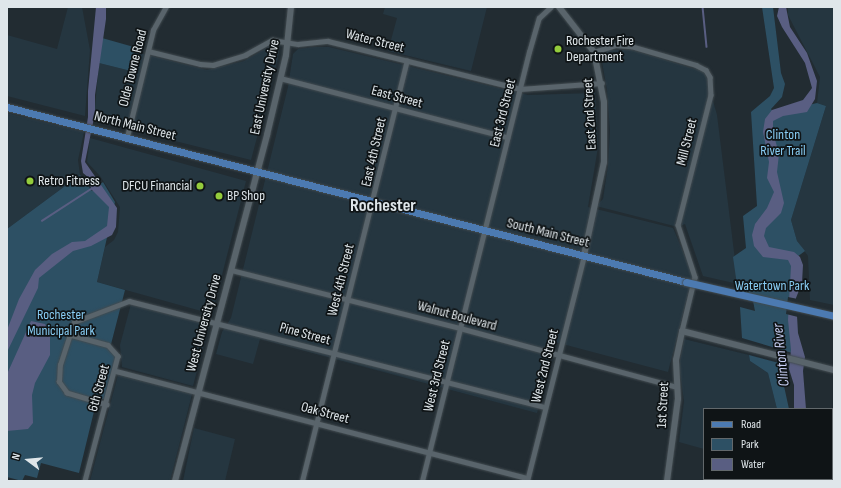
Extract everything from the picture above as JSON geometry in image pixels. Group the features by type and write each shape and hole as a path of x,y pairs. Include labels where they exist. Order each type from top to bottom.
{"main road":[{"name":"North Main Street","path":"7,107 257,171"},
{"name":"South Main Street","path":"257,171 686,282 834,316"}],"street":[{"name":"Olde Towne Road","path":"127,137 153,30 166,7"},
{"name":"East University Drive","path":"257,171 280,78 287,42 291,7"},
{"name":"East 3rd Street","path":"485,230 507,137 539,18 551,7"},
{"name":"East 2nd Street","path":"559,7 594,52 602,83 606,125 604,162 584,256"},
{"name":"Water Street","path":"148,51 200,64 213,65 245,55 268,41 298,44 328,41 520,89 602,83"},
{"name":"Mill Street","path":"594,52 615,45 631,46 696,65 706,70 710,77 711,95 678,225 695,277 682,331"},
{"name":"East 4th Street","path":"373,201 407,61"},
{"name":"East Street","path":"280,78 507,137"},
{"name":"West University Drive","path":"175,481 257,171"},
{"name":"West 4th Street","path":"302,481 373,201"},
{"name":"West 3rd Street","path":"422,481 485,230"},
{"name":"West 2nd Street","path":"527,479 584,256"},
{"name":"Walnut Boulevard","path":"231,270 460,328 677,387"},
{"name":"Pine Street","path":"68,334 76,321 129,301 217,322 546,408"},
{"path":"682,331 834,370"},
{"name":"1st Street","path":"667,481 677,404 676,360 682,331"},
{"path":"68,334 58,374 62,387 74,396 106,405"},
{"name":"6th Street","path":"68,334 112,347 118,356 116,371 85,481"},
{"name":"Oak Street","path":"116,371 429,452 527,479"}],"shaded area":[{"path":"68,7 82,7 90,50 85,116 7,96 7,35 57,49"},
{"path":"385,7 487,7 471,71 388,51 397,18 383,14"},
{"path":"788,7 834,7 834,305 810,300 808,256 797,241 791,220 826,106 817,103 820,77 788,15"},
{"path":"272,45 279,47 278,58 251,160 103,123 94,118 99,63 135,72 140,53 207,70 244,61"},
{"path":"329,47 528,95 595,93 598,147 588,207 673,228 693,275 668,372 555,342 537,413 260,339 253,364 216,354 222,332 231,318 288,87 293,54 298,49"},
{"path":"609,50 632,50 705,72 717,115 738,284 703,276 685,224 678,227 596,206 603,199 608,166 610,131 607,90 601,56"},
{"path":"7,113 84,132 78,160 80,175 7,229"},
{"path":"90,138 246,181 212,314 97,282 105,247 114,240 118,232 120,207 100,176 87,162"},
{"path":"131,304 209,325 193,386 122,367 120,345"},
{"path":"684,339 749,355 750,361 768,373 777,408 703,408 703,449 679,442 684,401 679,366"},
{"path":"118,375 192,394 170,481 90,481"},
{"path":"194,428 235,439 225,481 183,481"},
{"path":"736,480 796,480 796,481"}],"green space":[{"name":"Clinton River Trail","path":"762,7 773,7 781,73 785,84 782,97 771,109 774,113 817,103 826,106 791,220 797,241 805,251 797,257 792,268 793,322 799,355 742,338 740,307 755,311 752,296 738,292 733,257 746,248 743,216 757,206 751,112 770,96 774,88"},
{"path":"102,38 141,49 135,72 99,63"},
{"name":"Rochester Municipal Park","path":"80,175 92,191 103,182 115,202 97,282 125,290 110,348 116,358 106,396 104,399 97,399 79,473 41,463 37,478 25,475 22,481 7,477 7,229"},
{"path":"749,355 779,363 789,408 777,408 768,373 750,361"}],"water":[{"path":"96,7 106,7 106,19 95,95 95,113 85,162 117,208 116,227 112,235 91,246 73,251 39,278 38,288 7,352 7,330 19,299 35,270 52,254 72,242 85,241 107,226 109,207 91,189 89,178 83,173 81,161 88,117 88,91"},
{"path":"779,7 786,7 790,27 807,53 817,81 815,99 807,112 783,116 773,121 773,132 779,154 777,172 784,203 781,213 766,228 764,236 769,247 794,252 800,257 803,265 802,283 796,298 798,333 805,357 803,371 806,408 794,408 794,385 789,369 791,350 788,320 791,266 788,260 763,257 754,246 752,235 755,224 767,208 774,192 767,178 769,162 763,132 765,119 772,110 803,100 812,88 805,63 782,27 777,16"},
{"path":"31,321 45,324 50,335 50,355 35,383 32,395 33,423 28,429 7,431 7,374"}],"pier":[{"path":"788,297 798,299 798,317 786,314"}],"waterway":[{"path":"703,7 707,47"},
{"path":"42,221 91,189"}],"place":[{"name":"Rochester Fire Department","path":"558,49"},
{"name":"Retro Fitness","path":"30,181"},
{"name":"DFCU Financial","path":"200,186"},
{"name":"BP Shop","path":"219,196"}],"district":[{"name":"Rochester","path":"383,206"}],"park label":[{"name":"Watertown Park","path":"772,286"}],"water label":[{"name":"Clinton River","path":"781,355"}]}
